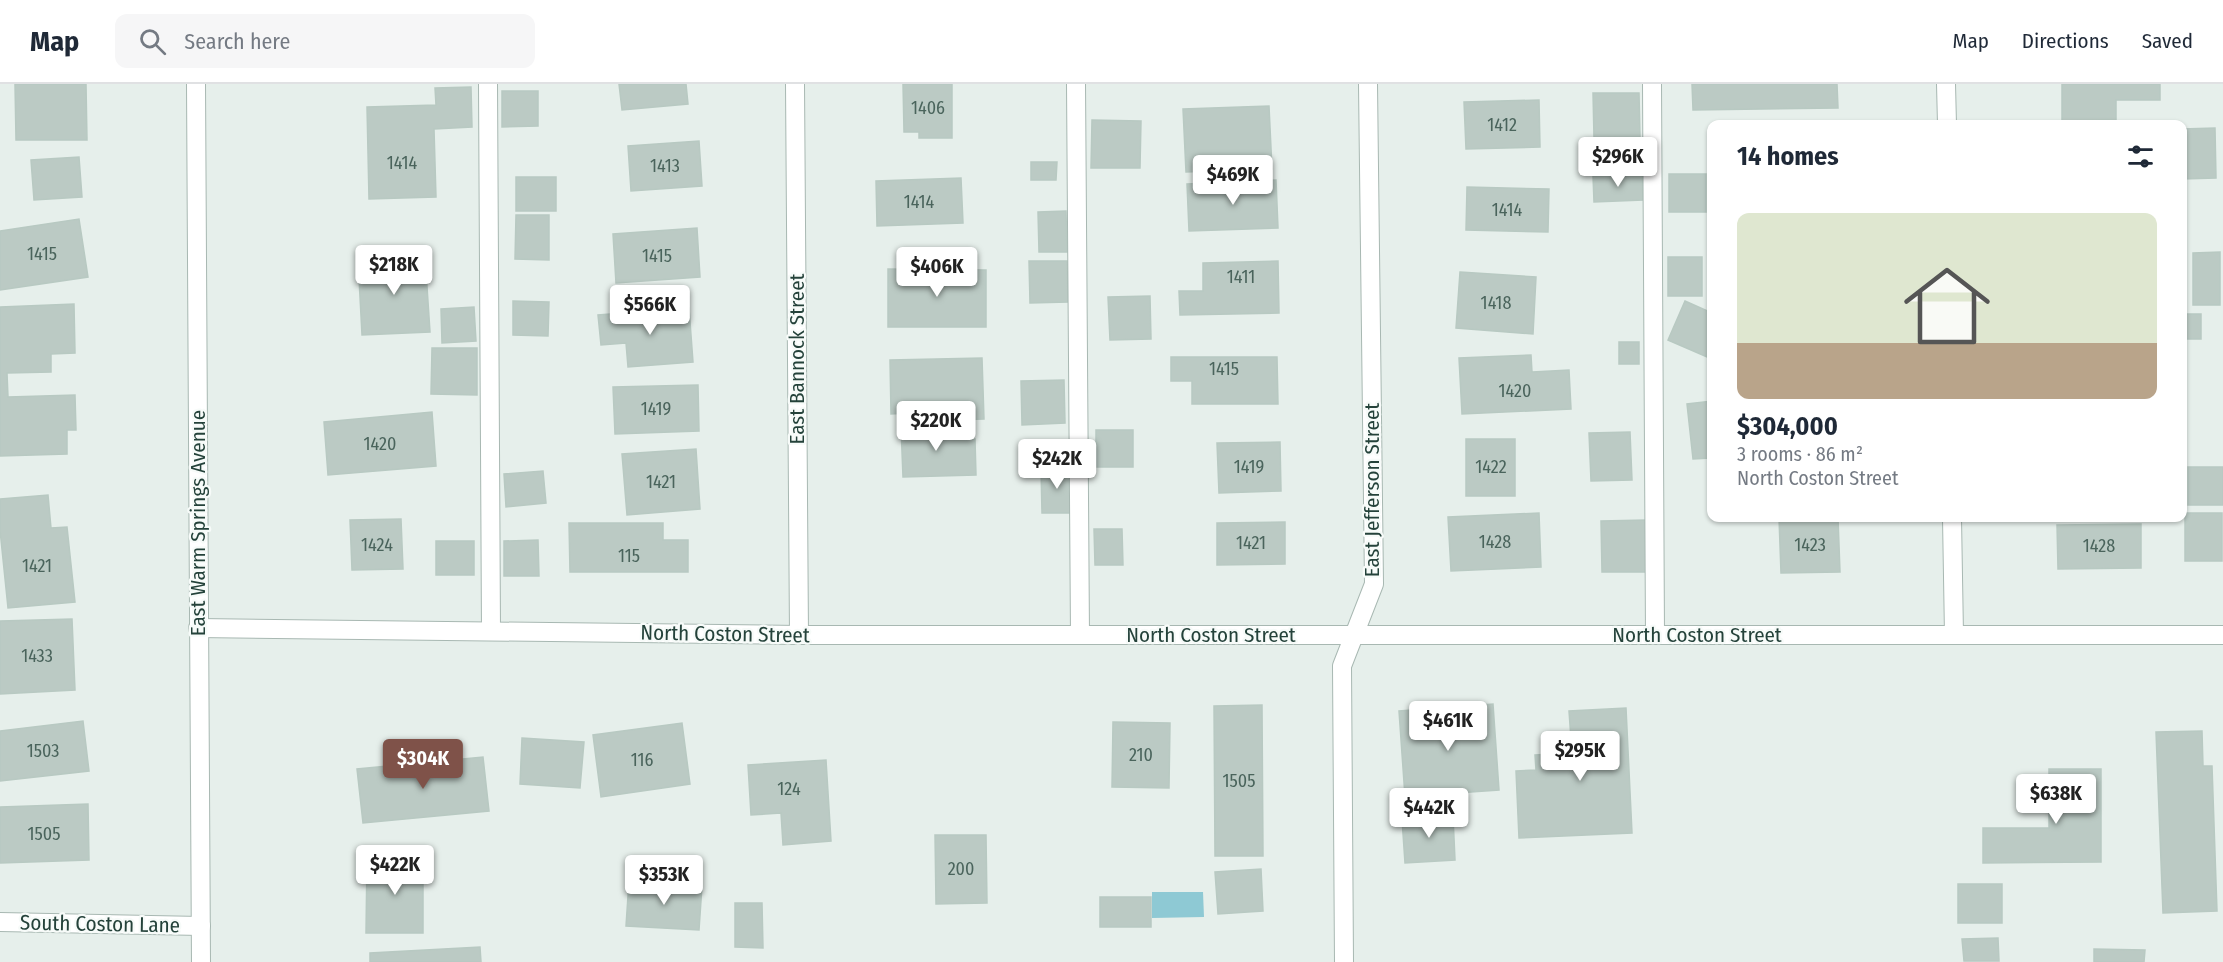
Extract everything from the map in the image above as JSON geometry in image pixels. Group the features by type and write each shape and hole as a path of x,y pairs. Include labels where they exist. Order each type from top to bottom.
{"street":[{"name":"East Warm Springs Avenue","path":"196,84 201,962"},
{"path":"488,84 491,631"},
{"name":"East Bannock Street","path":"795,84 799,635"},
{"path":"1076,84 1080,635"},
{"name":"East Jefferson Street","path":"1344,962 1342,666 1374,584 1368,84"},
{"path":"1652,84 1655,635"},
{"path":"1947,84 1947,120"},
{"path":"1952,522 1954,635"},
{"name":"North Coston Street","path":"198,628 799,635 2223,635"},
{"name":"South Coston Lane","path":"0,922 201,926"}],"water":[{"path":"1152,892 1203,892 1204,917 1152,918"}],"building":[{"path":"15,84 86,84 87,140 16,140"},
{"path":"619,84 686,84 688,104 622,110"},
{"path":"903,84 952,84 952,138 919,138 919,132 904,132"},
{"path":"1692,84 1837,84 1838,108 1693,110"},
{"path":"2062,84 2160,84 2160,100 2116,100 2116,120 2062,120"},
{"path":"471,87 472,127 434,129 436,197 369,199 367,107 436,105 435,88"},
{"path":"502,91 538,91 538,126 502,127"},
{"path":"1593,93 1639,93 1640,137 1594,138"},
{"path":"1539,100 1540,147 1466,149 1464,102"},
{"path":"1269,106 1272,169 1186,172 1183,109"},
{"path":"1092,120 1141,121 1140,168 1091,168"},
{"path":"2215,128 2216,178 2187,179 2187,129"},
{"path":"699,141 702,186 631,191 628,146"},
{"path":"79,157 82,197 34,200 31,160"},
{"path":"1031,162 1057,162 1056,180 1031,180"},
{"path":"1669,174 1706,174 1706,212 1669,212"},
{"path":"1642,175 1643,200 1594,202 1593,176"},
{"path":"516,177 556,177 556,211 516,211"},
{"path":"961,178 963,223 877,226 876,181"},
{"path":"1276,180 1278,228 1189,231 1187,184"},
{"path":"1467,187 1549,189 1548,232 1466,230"},
{"path":"1066,211 1067,252 1039,252 1038,212"},
{"path":"516,215 549,215 549,260 515,259"},
{"path":"79,219 88,277 0,290 0,231"},
{"path":"697,228 700,277 616,283 613,234"},
{"path":"2220,252 2220,305 2193,305 2193,253"},
{"path":"425,256 430,332 362,335 358,259"},
{"path":"1668,257 1702,257 1702,296 1668,296"},
{"path":"1029,261 1067,261 1068,302 1030,303"},
{"path":"1278,261 1279,313 1180,315 1179,291 1203,291 1203,263"},
{"path":"888,269 986,270 986,327 888,327"},
{"path":"1460,272 1536,277 1533,334 1456,328"},
{"path":"1150,296 1151,339 1110,340 1108,297"},
{"path":"513,301 549,302 548,336 513,335"},
{"path":"1685,301 1707,311 1707,357 1668,340"},
{"path":"74,304 75,353 51,354 51,372 7,373 8,397 75,395 76,430 67,430 67,454 0,456 0,307"},
{"path":"474,307 476,341 442,343 441,309"},
{"path":"689,308 693,362 628,367 626,343 601,345 598,315"},
{"path":"2187,314 2201,314 2201,339 2187,339"},
{"path":"1619,342 1639,342 1639,364 1619,364"},
{"path":"432,348 477,348 477,395 431,394"},
{"path":"1531,355 1532,372 1569,370 1571,409 1462,414 1459,358"},
{"path":"1171,357 1277,357 1278,404 1192,404 1192,381 1171,381"},
{"path":"982,358 984,419 908,421 908,413 891,414 890,360"},
{"path":"1064,380 1065,423 1022,425 1021,381"},
{"path":"698,385 699,431 615,434 613,387"},
{"path":"1707,402 1707,458 1693,459 1687,404"},
{"path":"432,412 436,466 328,475 324,422"},
{"path":"954,424 954,440 975,439 976,475 903,477 901,426"},
{"path":"1096,430 1133,430 1133,467 1096,467"},
{"path":"1630,432 1632,480 1591,481 1589,433"},
{"path":"1466,439 1515,439 1515,496 1466,496"},
{"path":"1280,442 1281,491 1219,493 1217,443"},
{"path":"696,449 700,509 627,515 622,454"},
{"path":"2188,467 2223,467 2223,505 2188,505"},
{"path":"1041,468 1072,468 1073,513 1042,513"},
{"path":"543,471 546,503 506,507 504,474"},
{"path":"48,495 51,528 67,527 75,602 8,608 0,530 0,499"},
{"path":"1539,513 1541,567 1451,571 1448,517"},
{"path":"2187,513 2222,513 2222,561 2185,561"},
{"path":"401,519 403,569 352,570 350,520"},
{"path":"1646,520 1646,572 1602,572 1601,521"},
{"path":"1285,522 1285,564 1217,565 1217,523"},
{"path":"1779,522 1838,522 1840,572 1781,573"},
{"path":"569,523 663,523 663,540 688,540 688,572 570,572"},
{"path":"2141,524 2141,568 2058,569 2057,525"},
{"path":"1094,529 1122,529 1123,565 1095,565"},
{"path":"538,540 539,576 504,576 504,541"},
{"path":"436,541 474,541 474,575 436,575"},
{"path":"72,619 75,690 0,694 0,621"},
{"path":"1493,704 1499,790 1427,795 1428,810 1406,811 1399,711"},
{"path":"1262,705 1263,856 1215,856 1214,706"},
{"path":"1626,708 1632,833 1519,838 1516,771 1536,770 1535,755 1572,753 1569,711"},
{"path":"83,721 89,771 0,781 0,731"},
{"path":"1113,722 1170,723 1169,788 1112,787"},
{"path":"682,723 690,784 601,797 593,735"},
{"path":"2202,731 2203,766 2212,766 2217,911 2163,913 2156,732"},
{"path":"522,738 584,742 580,788 520,784"},
{"path":"483,757 489,811 363,823 357,769"},
{"path":"826,760 831,841 783,845 781,813 751,815 748,765"},
{"path":"2049,769 2101,769 2101,862 1983,863 1983,828 2049,828"},
{"path":"88,804 89,860 0,863 0,807"},
{"path":"1453,816 1455,860 1405,863 1402,819"},
{"path":"935,835 986,835 987,903 936,904"},
{"path":"367,858 423,858 423,933 366,933"},
{"path":"1261,869 1263,911 1218,914 1215,872"},
{"path":"629,881 702,886 699,930 626,926"},
{"path":"1958,884 2002,884 2002,923 1958,923"},
{"path":"1100,897 1151,897 1151,927 1100,927"},
{"path":"735,903 762,903 763,948 735,947"},
{"path":"1998,938 1999,961 1964,961 1962,939"},
{"path":"480,947 481,962 370,962 370,953"},
{"path":"2094,949 2145,950 2144,962 2094,962"}]}
